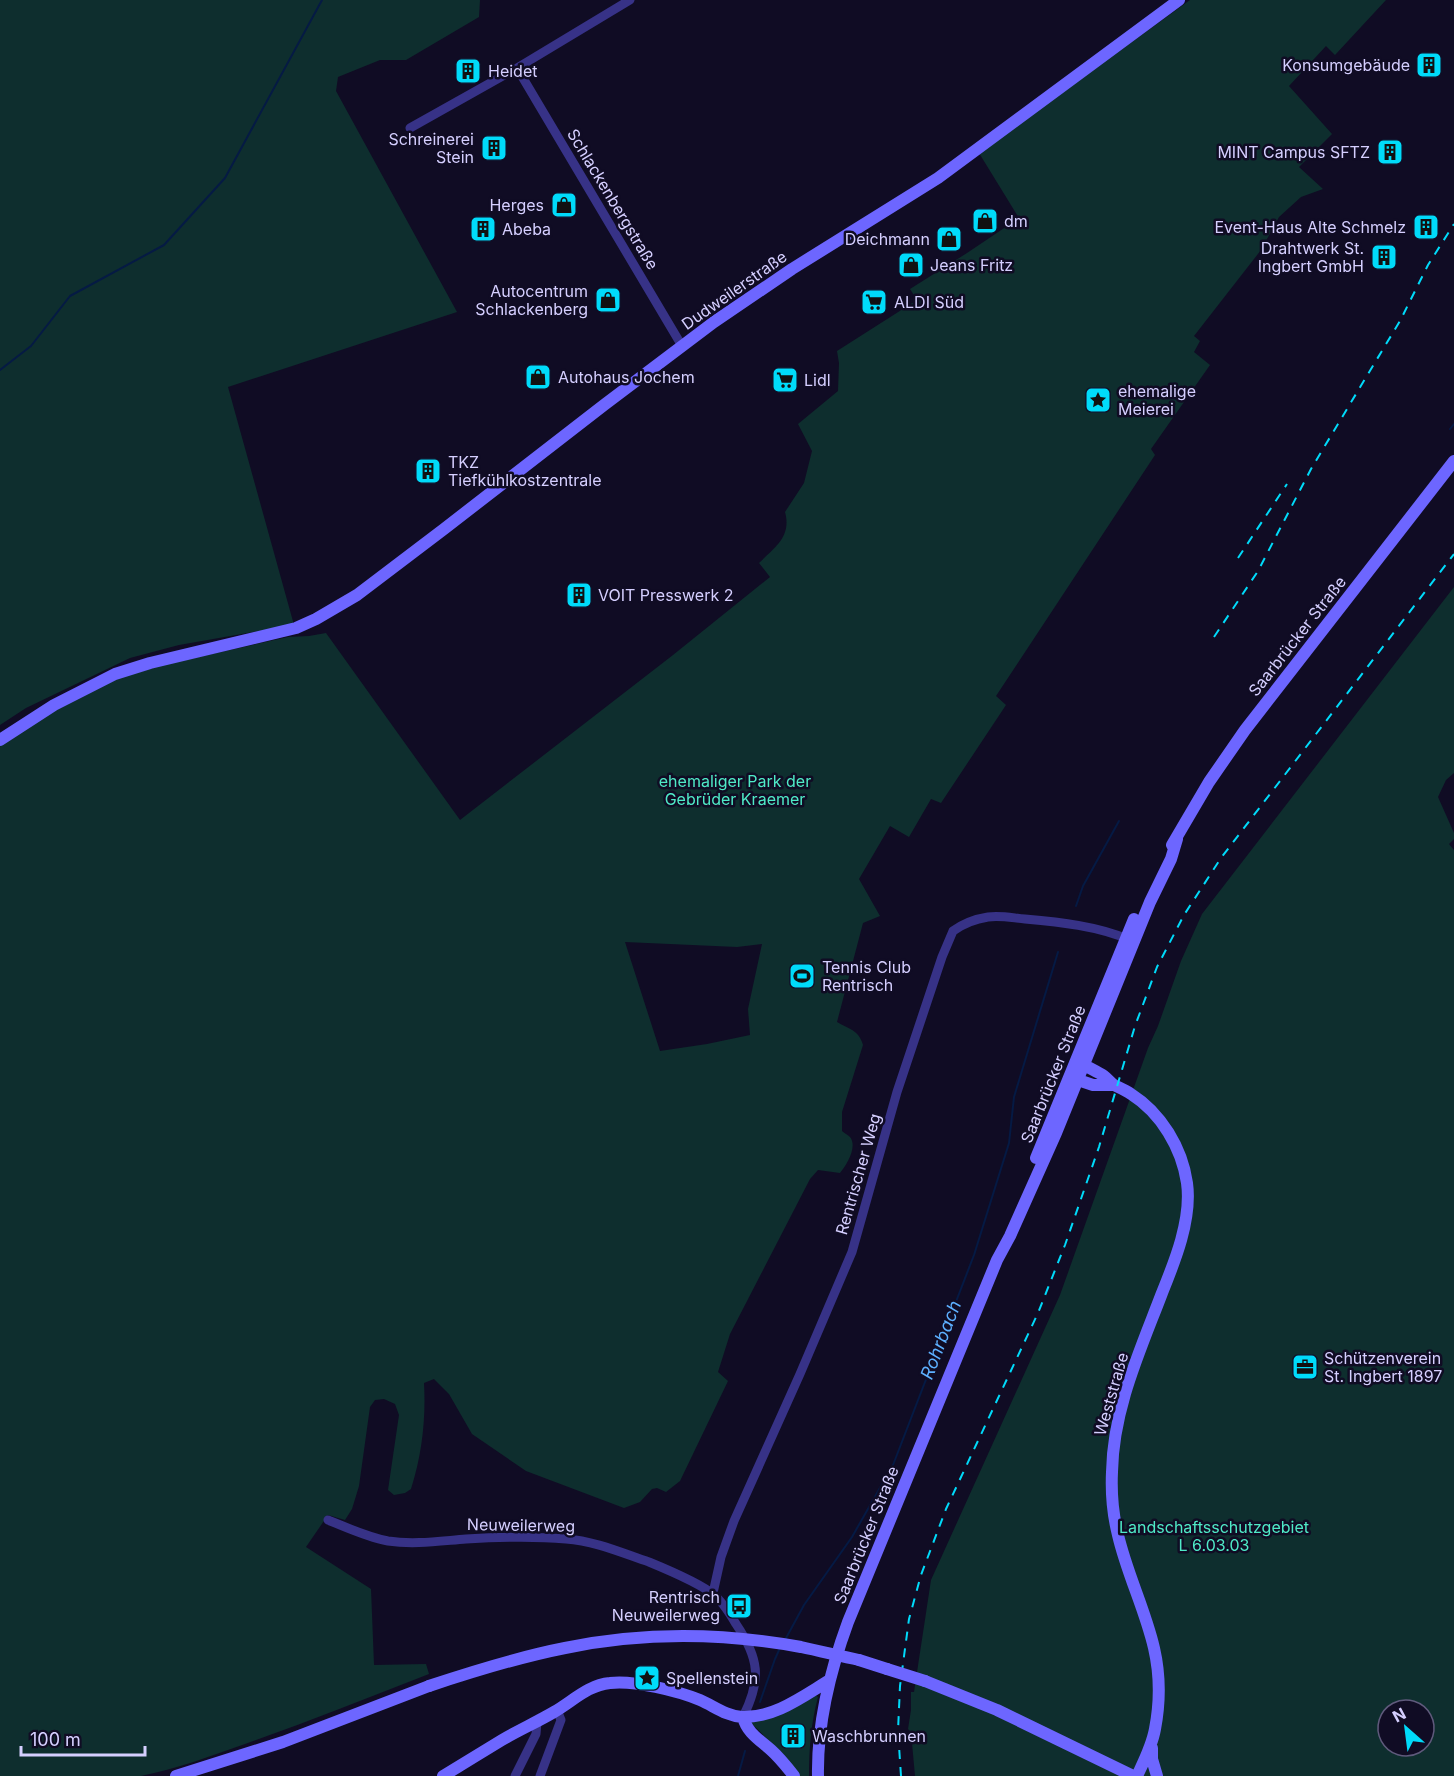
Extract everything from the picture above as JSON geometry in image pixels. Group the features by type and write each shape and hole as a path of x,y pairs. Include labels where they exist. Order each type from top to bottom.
{"main road":[{"name":"Dudweilerstraße","path":"0,740 54,705 115,674 150,663 296,628 357,595 750,296 938,178 1179,0"},
{"name":"Saarbrücker Straße","path":"818,1776 819,1744 830,1680 848,1622 997,1260 1010,1236 1164,856 1177,839 1209,782 1245,730 1454,461"},
{"name":"Saarbrücker Straße","path":"1084,1065 1130,940"},
{"path":"1075,1076 1078,1067 1084,1065"},
{"name":"Weststraße","path":"1084,1065 1141,1101 1162,1124 1177,1149 1188,1185 1180,1242 1127,1386 1113,1453 1113,1506 1118,1536 1155,1649 1158,1692 1152,1744 1135,1776"},
{"name":"Weststraße","path":"1075,1076 1093,1085 1113,1085"},
{"path":"176,1776 263,1749 429,1686 521,1658 566,1647 608,1641 699,1637 799,1647 859,1660 925,1681 997,1710 1135,1776"},
{"path":"443,1776 557,1710 587,1689 609,1683 619,1682 683,1694 723,1712 744,1717 773,1711 795,1703 830,1680"},
{"path":"744,1717 745,1726 772,1750 794,1776"},
{"path":"1152,1744 1152,1759 1157,1776"}],"street":[{"path":"410,128 517,68 630,0"},
{"name":"Schlackenbergstraße","path":"517,68 682,346"},
{"name":"Rentrischer Weg","path":"713,1593 734,1521 852,1252 897,1092 942,957 953,931 976,919 992,916 1041,920 1084,927 1130,940"},
{"name":"Neuweilerweg","path":"328,1520 368,1536 409,1543 500,1537 580,1541 602,1546 660,1567 713,1593 740,1629 756,1665 754,1687 744,1717"},
{"path":"540,1776 561,1720 557,1710"},
{"path":"514,1776 536,1734 537,1722"}],"green space":[{"path":"0,0 480,0 479,17 406,60 380,60 338,77 336,91 457,312 228,387 294,625 179,645 130,658 26,708 0,725"},
{"name":"ehemaliger Park der Gebrüder Kraemer","path":"1190,0 1386,0 1335,55 1326,46 1289,86 1332,134 1299,167 1323,189 1301,197 1279,217 1261,250 1194,336 1200,341 1194,352 1210,365 1151,449 1155,455 996,696 1006,705 941,803 931,799 909,837 890,826 859,879 880,916 863,923 837,1022 856,1033 863,1045 842,1112 842,1131 852,1141 852,1151 840,1173 818,1170 810,1179 730,1334 718,1372 728,1381 680,1481 666,1492 657,1488 652,1489 640,1502 624,1508 526,1471 472,1434 449,1394 434,1379 424,1383 422,1436 411,1489 394,1495 388,1490 399,1415 395,1404 384,1399 375,1400 370,1407 359,1486 352,1509 345,1520 328,1515 306,1547 371,1589 374,1665 426,1664 429,1674 268,1736 154,1773 141,1776 0,1776 0,746 49,713 119,678 163,665 288,637 326,633 460,820 770,577 759,563 776,547 784,535 787,521 785,512 804,483 812,451 798,424 838,391 837,351 917,300 910,289 1019,218 979,153","holes":["625,942 737,947 762,944 748,1009 750,1035 660,1051"]},
{"name":"Landschaftsschutzgebiet L 6.03.03","path":"1454,587 1454,773 1446,780 1438,797 1454,833 1454,839 1449,844 1454,850 1454,1776 915,1776 911,1732 908,1729 911,1692 914,1692 931,1580 1060,1295 1181,961 1202,914"},
{"name":"Waschbrunnen","path":"815,1695 818,1697 811,1736 809,1776 799,1776 786,1757 750,1722 784,1712"}],"waterway":[{"path":"0,370 31,346 70,296 164,245 225,178 322,0"},
{"name":"Rohrbach","path":"1450,429 1454,424"},
{"name":"Rohrbach","path":"1076,906 1083,886 1119,821"},
{"name":"Rohrbach","path":"785,1640 804,1605 852,1537 893,1465 974,1255 1009,1143 1014,1097 1058,952"},
{"name":"Rohrbach","path":"760,1702 780,1648"},
{"name":"Rohrbach","path":"738,1776 745,1751"}],"railway":[{"path":"1214,637 1258,571 1311,469 1400,321 1428,265 1454,224"},
{"path":"1238,558 1287,484"},
{"path":"901,1776 898,1731 900,1686 909,1619 921,1575 946,1509 1038,1313 1065,1245 1099,1147 1135,1026 1157,967 1184,915 1221,858 1454,554"}],"place":[{"name":"Konsumgebäude","path":"1429,65"},
{"name":"Heidet","path":"468,71"},
{"name":"Schreinerei Stein","path":"494,148"},
{"name":"MINT Campus SFTZ","path":"1390,152"},
{"name":"Herges","path":"564,205"},
{"name":"dm","path":"985,221"},
{"name":"Event-Haus Alte Schmelz","path":"1426,227"},
{"name":"Abeba","path":"483,229"},
{"name":"Deichmann","path":"949,239"},
{"name":"Drahtwerk St. Ingbert GmbH","path":"1384,257"},
{"name":"Jeans Fritz","path":"911,265"},
{"name":"Autocentrum Schlackenberg","path":"608,300"},
{"name":"ALDI Süd","path":"874,302"},
{"name":"Autohaus Jochem","path":"538,377"},
{"name":"Lidl","path":"785,380"},
{"name":"ehemalige Meierei","path":"1098,400"},
{"name":"TKZ Tiefkühlkostzentrale","path":"428,471"},
{"name":"VOIT Presswerk 2","path":"579,595"},
{"name":"Tennis Club Rentrisch","path":"802,976"},
{"name":"Schützenverein St. Ingbert 1897","path":"1305,1367"},
{"name":"Rentrisch Neuweilerweg","path":"739,1606"},
{"name":"Spellenstein","path":"647,1678"},
{"name":"Waschbrunnen","path":"793,1736"}]}
